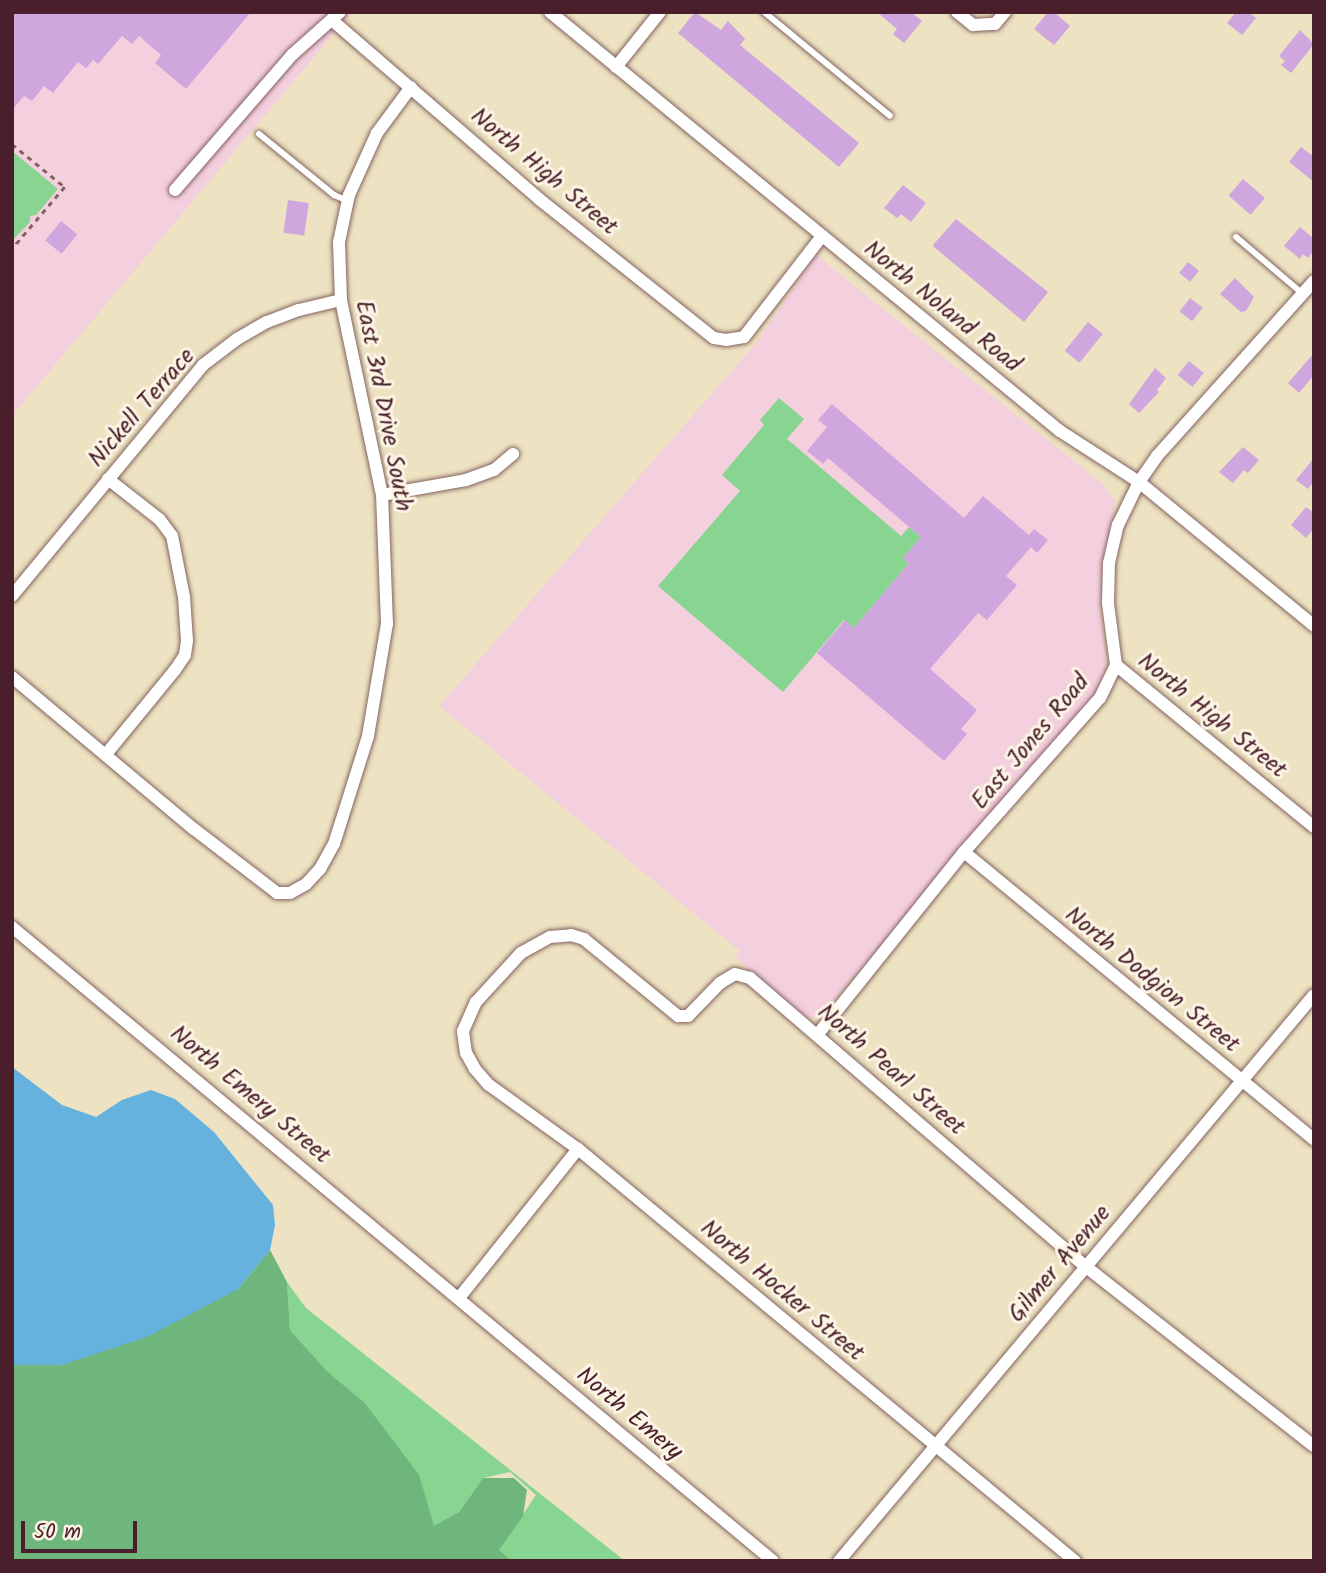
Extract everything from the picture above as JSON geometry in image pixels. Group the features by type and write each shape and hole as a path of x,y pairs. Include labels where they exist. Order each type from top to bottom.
{"street":[{"name":"North Noland Road","path":"550,12 1060,431 1139,481 1314,626"},
{"path":"616,67 660,12"},
{"path":"957,12 973,25 995,24 1005,12"},
{"name":"North High Street","path":"337,17 411,87 539,199 714,338 744,337 822,236"},
{"path":"175,190 293,54 337,17"},
{"name":"East 3rd Drive South","path":"107,753 265,886 277,893 290,892 306,884 334,844 368,736 387,624 382,495 341,300 339,242 348,201 377,133 411,87"},
{"name":"East Jones Road","path":"818,1034 964,852 1100,698 1116,665 1108,603 1109,563 1118,525 1139,481 1157,456 1314,281"},
{"name":"Nickell Terrace","path":"12,596 203,365 229,345 267,322 299,310 341,300"},
{"path":"382,495 466,480 494,470 513,454"},
{"path":"12,677 107,753 185,655 187,641 184,597 172,536 159,519 108,479"},
{"name":"North High Street","path":"1116,665 1314,827"},
{"name":"North Dodgion Street","path":"964,852 1314,1140"},
{"name":"North Emery Street","path":"12,927 459,1298"},
{"name":"North Pearl Street","path":"466,1052 463,1031 476,1002 497,976 521,953 550,937 565,935 584,939 678,1016 688,1016 699,1008 720,983 735,974 750,978 1085,1266 1314,1446"},
{"name":"Gilmer Avenue","path":"839,1561 1314,995"},
{"name":"North Hocker Street","path":"466,1052 475,1069 488,1084 578,1149 1075,1561"},
{"path":"459,1298 578,1149"},
{"name":"North Emery","path":"459,1298 773,1561"}],"lane":[{"path":"323,12 337,17"},
{"path":"764,12 890,116"},
{"path":"259,134 334,195 348,201"},
{"path":"1236,237 1303,294"}],"path":[{"path":"12,144 65,187 12,249"}],"shaded area":[{"path":"12,12 352,12 12,416"},
{"path":"816,255 1105,486 1115,502 1100,609 1107,664 1102,683 1090,702 822,1014 811,1018 798,1013 735,957 740,951 439,706 757,342"}],"green space":[{"path":"12,151 58,189 36,215 30,216 30,222 12,241"},
{"path":"779,398 804,419 787,439 901,536 909,527 921,537 903,558 909,563 854,628 844,620 783,692 658,586 740,491 722,475 764,425 760,420"},
{"path":"270,1250 287,1282 290,1330 327,1371 365,1403 419,1475 434,1526 459,1512 483,1478 514,1478 527,1490 523,1516 499,1550 512,1561 12,1561 12,1365 62,1365 238,1289"},
{"path":"287,1282 306,1308 625,1561 512,1561 499,1550 536,1495 510,1472 483,1478 459,1512 434,1527 418,1475 365,1403 327,1371 290,1330"}],"water":[{"path":"12,1067 62,1105 96,1117 122,1100 151,1090 175,1099 214,1132 273,1205 275,1225 270,1250 238,1289 147,1337 62,1365 12,1365"}],"building":[{"path":"12,12 251,12 186,89 155,63 161,55 139,36 132,44 122,36 98,64 93,60 86,68 78,62 53,93 44,86 32,101 24,96 12,110"},
{"path":"695,12 721,30 728,21 745,39 740,45 859,143 839,167 678,33"},
{"path":"877,12 911,12 922,21 904,43 893,34 897,29"},
{"path":"1048,12 1054,12 1070,26 1054,45 1034,29"},
{"path":"1236,12 1248,12 1256,18 1242,35 1227,23"},
{"path":"1300,30 1314,44 1291,73 1281,65 1285,61 1279,56"},
{"path":"1301,147 1314,157 1314,182 1289,162"},
{"path":"1243,179 1265,198 1250,215 1229,196"},
{"path":"903,185 926,203 911,222 901,214 897,218 884,208"},
{"path":"288,200 309,203 304,236 283,233"},
{"path":"956,219 1048,292 1024,322 934,247"},
{"path":"61,221 77,234 62,254 45,240"},
{"path":"1300,227 1314,239 1314,250 1308,258 1303,254 1300,259 1284,246"},
{"path":"1188,262 1199,271 1190,282 1179,273"},
{"path":"1235,278 1254,297 1246,311 1241,312 1220,294"},
{"path":"1190,298 1203,308 1192,321 1180,311"},
{"path":"1088,322 1103,334 1079,363 1065,351"},
{"path":"1314,353 1314,375 1299,393 1288,383"},
{"path":"1189,361 1204,373 1192,387 1178,375"},
{"path":"1155,368 1166,378 1157,390 1159,392 1139,413 1129,404"},
{"path":"832,404 964,518 983,496 1029,535 1034,529 1048,540 1037,553 1031,547 1006,576 1017,585 987,620 978,613 930,669 977,710 961,729 967,734 944,761 817,653 845,620 854,628 909,563 903,558 921,537 828,458 823,464 807,451 827,427 818,420"},
{"path":"1243,447 1259,460 1248,473 1244,470 1233,483 1219,472"},
{"path":"1314,458 1314,481 1308,489 1296,480"},
{"path":"1306,507 1314,513 1314,528 1306,538 1291,525"}]}
